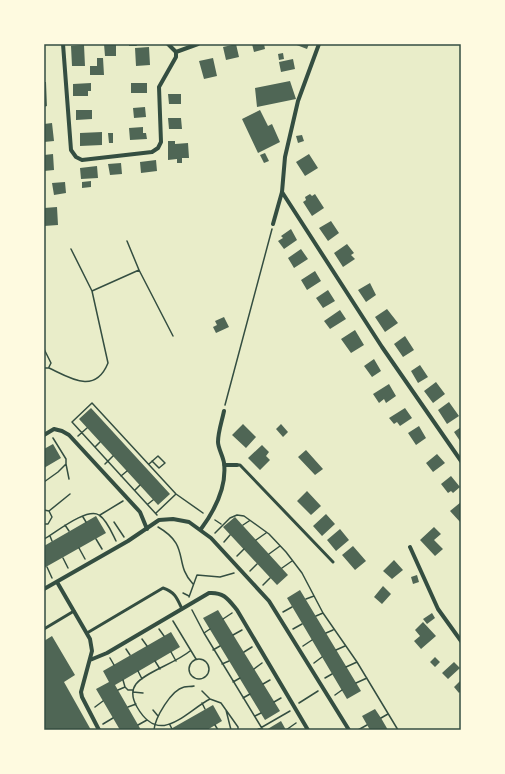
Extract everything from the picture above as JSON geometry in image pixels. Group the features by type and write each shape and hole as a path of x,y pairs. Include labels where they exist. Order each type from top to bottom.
{"street":[{"path":"63,44 71,150 76,157 82,160 152,152 158,148 161,142 160,87 176,57 176,52 168,44"},
{"path":"176,52 198,44"},
{"path":"273,224 282,192 285,157 298,101 319,44"},
{"path":"282,192 382,348 461,461"},
{"path":"201,529 218,502 223,482 224,464 218,443 224,411"},
{"path":"44,435 54,429 62,430 74,440 140,512 147,529"},
{"path":"224,464 237,465"},
{"path":"44,589 128,542 159,520 173,519 189,522 201,529 211,538 259,589 278,616 349,730"},
{"path":"410,547 438,609 461,641"},
{"path":"57,582 90,639 90,660 82,697 99,730"},
{"path":"90,660 107,653 208,593 217,593 226,596 237,610 268,660 308,730"}],"lane":[{"path":"237,465 240,465 333,562"},
{"path":"87,633 163,588 172,591 182,609"},
{"path":"44,629 74,611"}],"path":[{"path":"224,411 273,224"},
{"path":"127,241 173,336"},
{"path":"44,368 49,368 79,382 89,382 105,371 108,363 92,291 71,249"},
{"path":"92,291 140,270"},
{"path":"44,350 51,363 49,368"},
{"path":"159,520 156,513 72,422 92,403 176,494 221,524"},
{"path":"99,417 102,414"},
{"path":"112,431 115,427"},
{"path":"74,440 87,428"},
{"path":"52,436 66,459 69,479"},
{"path":"95,447 100,442"},
{"path":"125,445 128,442"},
{"path":"100,468 113,456"},
{"path":"138,460 141,456"},
{"path":"149,464 152,461 158,456 165,463 159,468 152,461"},
{"path":"44,482 66,464"},
{"path":"122,476 127,471"},
{"path":"152,474 155,471"},
{"path":"135,490 140,485"},
{"path":"164,487 168,485"},
{"path":"48,511 70,494"},
{"path":"156,513 176,494"},
{"path":"148,504 154,500"},
{"path":"100,515 115,506"},
{"path":"44,510 48,511"},
{"path":"44,524 48,524 51,520 48,511"},
{"path":"44,539 65,524 92,513 100,515 119,546"},
{"path":"211,538 221,524 237,515 244,516 250,520 280,546 302,573 323,613 357,662 398,730"},
{"path":"83,517 86,522"},
{"path":"243,525 250,520"},
{"path":"114,522 128,542"},
{"path":"65,524 69,531"},
{"path":"153,524 173,537 180,549 185,576 193,584"},
{"path":"256,540 266,533"},
{"path":"220,547 230,535"},
{"path":"50,536 52,541"},
{"path":"96,539 105,555"},
{"path":"269,554 280,546"},
{"path":"80,548 87,565"},
{"path":"232,560 244,549"},
{"path":"63,558 68,568"},
{"path":"282,568 292,561"},
{"path":"246,575 257,564"},
{"path":"47,567 51,576"},
{"path":"190,593 197,576 220,577 233,574"},
{"path":"259,589 270,578"},
{"path":"183,594 189,596"},
{"path":"306,599 314,596"},
{"path":"278,616 292,607"},
{"path":"223,618 237,610"},
{"path":"316,616 323,613"},
{"path":"195,615 213,650 263,730"},
{"path":"170,616 196,659 204,660 208,666 208,672 203,678 195,678 190,674 190,664 196,659"},
{"path":"288,632 302,624"},
{"path":"234,636 247,627"},
{"path":"204,633 210,629"},
{"path":"326,633 334,630"},
{"path":"298,649 312,640"},
{"path":"244,652 257,643"},
{"path":"213,650 220,646"},
{"path":"336,650 345,646"},
{"path":"128,651 130,655"},
{"path":"190,651 176,661 142,679 133,691 136,704 147,720 162,726 170,725 210,699"},
{"path":"171,652 176,661"},
{"path":"309,666 322,657"},
{"path":"110,658 114,665"},
{"path":"254,668 268,660"},
{"path":"155,661 160,669"},
{"path":"222,664 229,661"},
{"path":"346,667 357,662"},
{"path":"138,671 142,679"},
{"path":"233,682 240,678"},
{"path":"356,684 367,678"},
{"path":"123,680 128,690 143,693"},
{"path":"263,684 268,682"},
{"path":"118,690 125,686"},
{"path":"154,730 154,724 158,716 176,691 183,687 194,686"},
{"path":"257,730 323,689"},
{"path":"202,691 210,699 221,703 226,708 238,727 238,730"},
{"path":"243,698 250,694"},
{"path":"274,702 282,697"},
{"path":"93,707 103,701"},
{"path":"128,707 136,704"},
{"path":"202,704 205,709"},
{"path":"226,708 231,730"},
{"path":"153,710 158,716"},
{"path":"255,716 261,713"},
{"path":"381,718 388,714"},
{"path":"105,723 113,718"},
{"path":"286,730 302,719"},
{"path":"138,724 147,720"},
{"path":"170,725 172,729"},
{"path":"215,725 218,730"},
{"path":"358,730 367,725"}],"building":[{"path":"104,44 116,44 116,56 105,56"},
{"path":"129,44 136,44 137,46 129,46"},
{"path":"236,44 239,57 226,60 223,47"},
{"path":"252,44 264,44 265,49 254,52"},
{"path":"294,44 309,44 307,49"},
{"path":"84,45 85,66 72,66 71,46"},
{"path":"149,47 150,65 136,66 135,48"},
{"path":"283,53 284,59 279,60 278,54"},
{"path":"97,58 103,58 104,75 90,75 90,66 97,66"},
{"path":"213,58 217,76 204,79 199,61"},
{"path":"293,59 295,69 281,72 279,62"},
{"path":"290,81 296,99 257,107 255,88"},
{"path":"44,82 46,82 47,106 44,107"},
{"path":"91,83 91,91 88,91 88,96 73,96 73,84"},
{"path":"131,83 147,83 147,93 131,93"},
{"path":"168,94 181,94 181,104 169,104"},
{"path":"145,107 146,117 134,118 133,108"},
{"path":"76,110 92,110 92,119 76,120"},
{"path":"260,110 268,126 272,124 280,142 258,153 242,119"},
{"path":"168,118 181,118 182,129 169,129"},
{"path":"52,123 54,141 44,142 44,124"},
{"path":"143,127 143,133 146,133 147,139 130,140 129,128"},
{"path":"102,132 102,145 80,146 80,133"},
{"path":"108,133 113,133 113,143 109,143"},
{"path":"302,135 304,141 298,143 296,136"},
{"path":"168,141 175,141 175,144 188,143 189,158 182,158 182,163 177,163 177,159 168,160"},
{"path":"265,153 269,161 264,163 260,155"},
{"path":"53,154 54,170 44,171 44,155"},
{"path":"309,154 318,168 305,176 296,162"},
{"path":"156,160 157,171 141,173 140,162"},
{"path":"121,163 122,174 110,175 108,164"},
{"path":"97,166 98,178 81,179 80,168"},
{"path":"91,181 91,187 82,188 82,182"},
{"path":"65,182 66,193 54,195 52,183"},
{"path":"310,194 312,196 315,194 324,208 312,216 303,202 306,200 305,197"},
{"path":"57,207 58,225 44,226 44,208"},
{"path":"331,221 339,233 328,241 319,228"},
{"path":"291,229 297,240 284,249 278,241 283,238 281,236"},
{"path":"347,244 354,253 351,255 355,259 343,267 334,253"},
{"path":"301,249 308,259 294,268 288,258"},
{"path":"315,271 321,281 307,290 301,280"},
{"path":"370,283 376,295 366,302 358,290"},
{"path":"328,290 335,301 323,308 316,298"},
{"path":"387,309 398,323 385,332 375,317"},
{"path":"340,310 346,319 330,329 324,321"},
{"path":"224,317 229,327 216,333 213,327 217,325 215,321"},
{"path":"355,330 364,345 351,353 341,339"},
{"path":"405,336 414,350 403,357 394,344"},
{"path":"374,359 381,371 372,377 364,366"},
{"path":"420,365 428,377 418,383 411,371"},
{"path":"436,382 445,394 433,403 424,391"},
{"path":"389,384 396,396 386,403 384,399 379,403 373,394"},
{"path":"449,402 459,416 447,424 438,410"},
{"path":"91,408 170,494 158,505 79,419"},
{"path":"405,408 412,418 400,426 397,422 394,424 389,418"},
{"path":"243,424 256,437 246,448 232,435"},
{"path":"281,424 288,432 283,437 276,429"},
{"path":"419,426 426,438 416,445 408,433"},
{"path":"461,427 461,440 460,441 454,432"},
{"path":"53,444 61,458 44,468 44,449"},
{"path":"262,445 269,452 266,456 270,460 260,470 248,458"},
{"path":"306,450 323,469 315,475 298,457"},
{"path":"437,454 445,463 433,472 426,463"},
{"path":"451,476 460,487 453,493 451,491 448,493 441,484"},
{"path":"307,491 321,506 311,515 297,501"},
{"path":"461,502 461,523 450,511"},
{"path":"326,514 335,524 322,536 313,526"},
{"path":"96,516 106,533 44,568 44,546"},
{"path":"235,517 288,575 277,585 223,527"},
{"path":"434,527 441,534 434,540 443,549 435,556 420,540"},
{"path":"340,529 349,540 336,551 327,540"},
{"path":"353,546 366,561 355,570 342,555"},
{"path":"394,560 403,570 392,579 383,571"},
{"path":"417,575 419,582 413,584 411,577"},
{"path":"383,586 391,594 382,604 374,597"},
{"path":"300,590 361,691 347,699 287,598"},
{"path":"218,610 280,711 265,720 203,618"},
{"path":"432,613 435,618 427,624 423,619"},
{"path":"423,622 436,636 421,649 414,641 420,636 415,630"},
{"path":"171,632 180,647 115,685 141,730 120,730 96,689 109,682 103,671"},
{"path":"52,636 75,675 64,682 91,730 45,730 44,728 44,641"},
{"path":"435,657 440,662 435,667 430,662"},
{"path":"454,662 460,668 448,679 442,673"},
{"path":"461,680 461,691 459,693 454,687"},
{"path":"213,705 222,721 207,730 169,730"},
{"path":"375,709 388,730 370,730 362,716"},
{"path":"281,721 286,730 266,730"}]}
